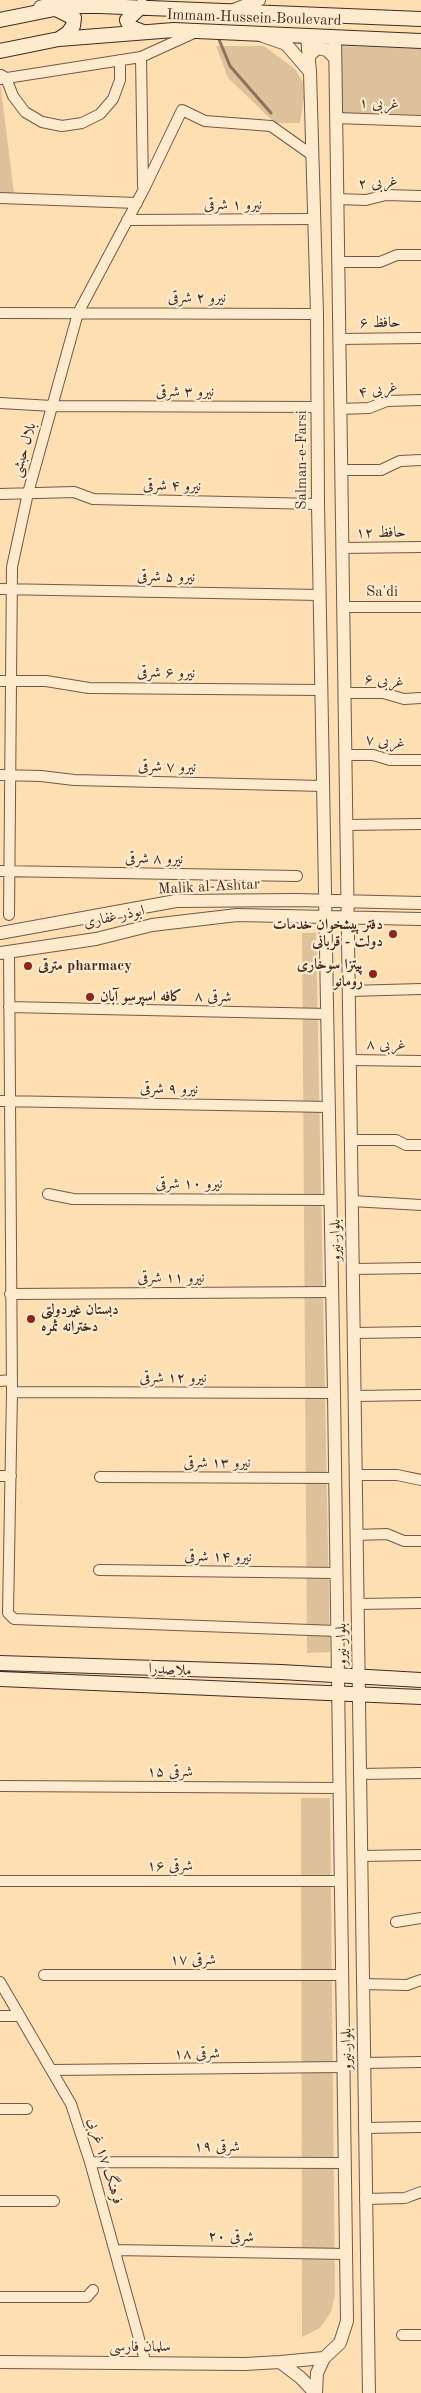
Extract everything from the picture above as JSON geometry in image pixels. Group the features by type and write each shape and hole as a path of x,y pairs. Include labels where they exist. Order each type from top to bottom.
{"main road":[{"name":"Immam Hussein Boulevard","path":"3,20 62,5 142,6 228,12 421,19"},
{"path":"59,39 68,33 73,26 74,18 62,5"},
{"path":"142,6 127,20 130,27 143,32"},
{"name":"Immam Hussein Boulevard","path":"0,51 59,39 174,30 421,41"},
{"name":"ملاصدرا","path":"0,1663 338,1675 421,1680"},
{"name":"ملاصدرا","path":"0,1679 421,1698"}],"street":[{"path":"228,12 259,0"},
{"path":"120,60 120,80 113,98 100,114 82,123 62,126 42,122 25,112 2,77 120,60 141,57 199,31"},
{"path":"256,34 286,44 310,72"},
{"name":"Salman-e-Farsi","path":"308,36 317,314 319,595 325,917"},
{"path":"335,37 348,918"},
{"path":"310,55 317,48 327,50 335,58"},
{"path":"141,57 144,190"},
{"name":"بلال حبشی","path":"9,915 5,871 5,775 11,681 12,567 28,493 78,313 144,190 182,110 205,121 271,126 312,155"},
{"name":"۱ غربی","path":"336,118 421,121"},
{"name":"۲ غربی","path":"337,199 366,200 386,195 421,196"},
{"path":"0,198 137,203"},
{"name":"نیرو ۱ شرقی","path":"128,220 314,220"},
{"path":"338,262 380,262 398,256 421,256"},
{"name":"نیرو ۲ شرقی","path":"0,313 317,314"},
{"name":"حافظ ۶","path":"339,339 421,338"},
{"name":"۴ غربی","path":"340,409 369,408 387,401 421,400"},
{"name":"نیرو ۳ شرقی","path":"0,403 52,406 318,407"},
{"path":"341,470 381,470 400,461 421,460"},
{"name":"نیرو ۴ شرقی","path":"0,494 74,492 93,499 318,504"},
{"name":"حافظ ۱۲","path":"342,548 421,547"},
{"name":"نیرو ۵ شرقی","path":"0,589 319,595"},
{"name":"Sa'di","path":"343,607 421,607"},
{"name":"نیرو ۶ شرقی","path":"0,681 46,681 89,688 321,690"},
{"name":"۶ غربی","path":"344,693 383,693 404,699 421,698"},
{"name":"۷ غربی","path":"345,754 373,754 390,760 421,760"},
{"name":"نیرو ۷ شرقی","path":"5,775 40,776 74,780 323,786"},
{"path":"346,825 421,824"},
{"name":"نیرو ۸ شرقی","path":"5,871 297,876"},
{"name":"Malik al-Ashtar","path":"0,933 176,902 325,900 421,903"},
{"name":"ابوذر غفاری","path":"5,952 96,939 152,925 237,915 325,917"},
{"path":"325,917 421,919"},
{"name":"بلوار نیرو","path":"325,917 338,1675"},
{"name":"بلوار نیرو","path":"348,918 369,2393"},
{"path":"5,952 10,1008 5,1101 7,1289 5,1380 12,1392 5,1476 4,1613 14,1619 337,1631"},
{"path":"349,991 421,989"},
{"name":"۸ شرقی","path":"10,1008 327,1014"},
{"name":"۸ غربی","path":"350,1060 421,1061"},
{"name":"نیرو ۹ شرقی","path":"5,1101 328,1107"},
{"path":"351,1140 396,1140 406,1145 421,1145"},
{"name":"نیرو ۱۰ شرقی","path":"48,1194 73,1198 330,1200"},
{"path":"352,1201 421,1205"},
{"path":"353,1269 421,1268"},
{"name":"نیرو ۱۱ شرقی","path":"7,1289 332,1292"},
{"path":"354,1333 421,1332"},
{"name":"نیرو ۱۲ شرقی","path":"12,1392 334,1393"},
{"path":"355,1396 421,1395"},
{"path":"356,1475 397,1475 421,1480"},
{"name":"نیرو ۱۳ شرقی","path":"100,1477 335,1478"},
{"path":"356,1535 387,1534 404,1541 421,1541"},
{"name":"نیرو ۱۴ شرقی","path":"99,1570 336,1573"},
{"path":"358,1604 421,1603"},
{"path":"338,1675 338,1694"},
{"name":"بلوار نیرو","path":"316,2393 317,2372 324,2358 340,2343 347,2321 338,1694"},
{"path":"360,1774 421,1774"},
{"name":"۱۵ شرقی","path":"0,1786 340,1788"},
{"path":"361,1856 421,1855"},
{"name":"۱۶ شرقی","path":"0,1881 341,1881"},
{"path":"396,1922 421,1918"},
{"name":"۱۷ شرقی","path":"44,1974 342,1975"},
{"path":"363,1984 407,1985 421,1980"},
{"name":"فرهنگ ۱۷ غربی","path":"0,1982 71,2104 90,2162 146,2364"},
{"path":"0,2016 20,2016"},
{"path":"364,2063 421,2062"},
{"name":"۱۸ شرقی","path":"52,2070 343,2067"},
{"path":"0,2109 27,2109"},
{"path":"364,2128 421,2127"},
{"name":"۱۹ شرقی","path":"90,2162 344,2163"},
{"path":"365,2199 405,2198 421,2192"},
{"path":"0,2200 54,2201"},
{"name":"۲۰ شرقی","path":"115,2250 346,2254"},
{"path":"0,2297 87,2297 93,2290"},
{"path":"402,2336 421,2335"},
{"name":"سلمان فارسی","path":"0,2362 245,2364 324,2358"},
{"path":"280,2362 301,2378 316,2393"}],"shaded area":[{"path":"216,46 264,46 295,69 303,82 304,98 300,123 275,123 228,78"},
{"path":"339,46 421,49 421,115 340,113"},
{"path":"0,81 14,193 0,193"},
{"path":"302,933 316,933 330,1652 307,1653"},
{"path":"301,1798 330,1798 335,2294 331,2312 320,2328 302,2337"}],"waterway":[{"path":"218,37 230,66 271,113"}],"place":[{"name":"دفتر پیشخوان خدمات دولت - قربانی","path":"393,934"},
{"name":"مترقی pharmacy","path":"28,966"},
{"name":"پیتزا سوخاری رومانو","path":"373,974"},
{"name":"کافه اسپرسو آبان","path":"90,997"},
{"name":"دبستان غیردولتی دخترانه ثمره","path":"31,1319"}]}
